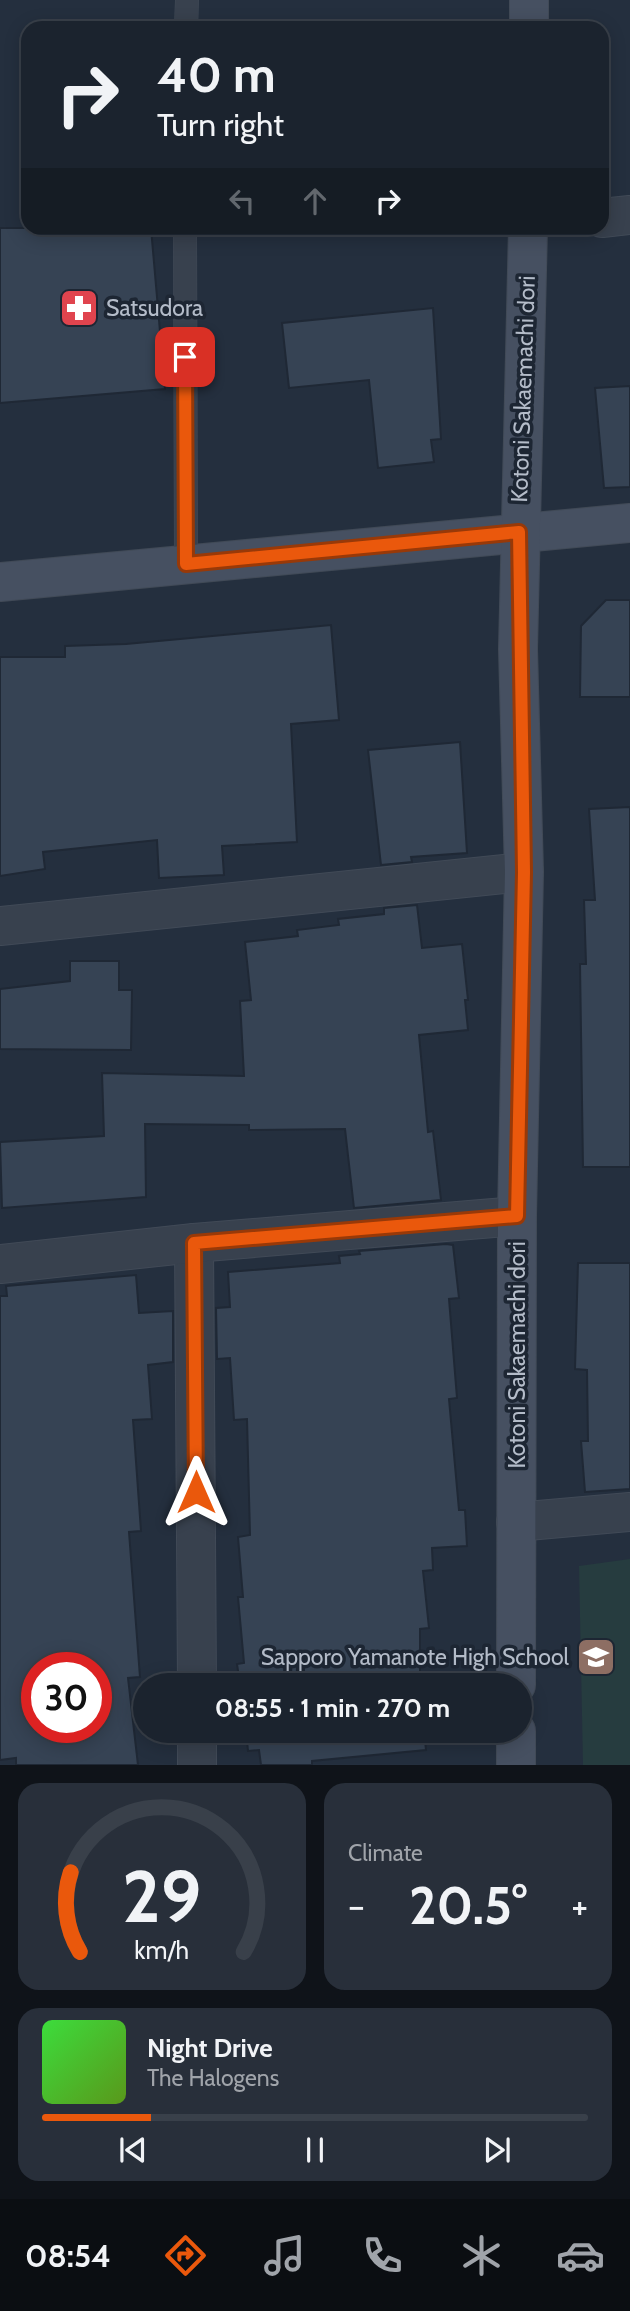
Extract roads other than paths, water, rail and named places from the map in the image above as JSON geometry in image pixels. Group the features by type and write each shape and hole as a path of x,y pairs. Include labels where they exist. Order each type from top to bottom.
{"street":[{"path":"529,0 529,21"},
{"path":"609,217 630,215"},
{"name":"Kotoni Sakaemachi dori","path":"516,1673 517,1216 524,872 519,532 528,235"},
{"path":"0,582 630,523"},
{"path":"0,926 524,872"},
{"path":"0,1264 194,1243 517,1216"},
{"path":"194,1243 197,1673"},
{"path":"516,1522 630,1512"},
{"path":"197,1743 197,1765"},
{"path":"516,1743 516,1765"}],"lane":[{"path":"186,21 187,0"},
{"path":"185,235 186,564"}],"place":[{"name":"Satsudora","path":"79,308"},
{"name":"Sapporo Yamanote High School","path":"596,1657"}]}
